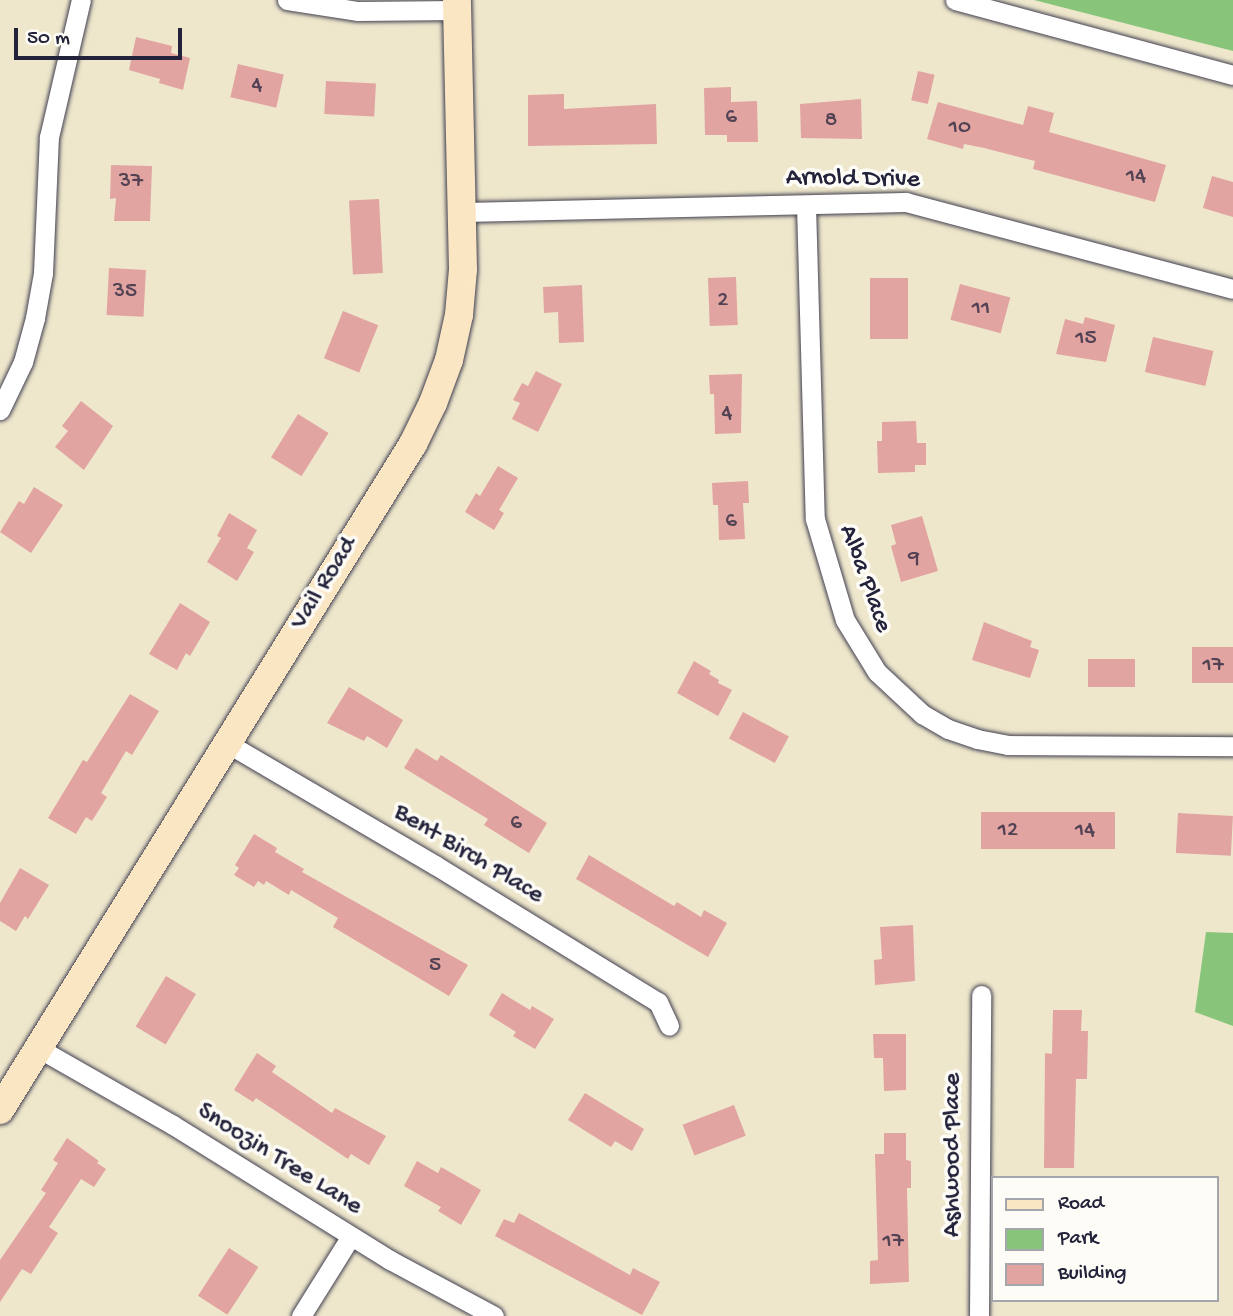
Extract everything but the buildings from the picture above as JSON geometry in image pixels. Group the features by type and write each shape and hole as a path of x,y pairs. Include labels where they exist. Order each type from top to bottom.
{"street":[{"path":"0,410 23,362 35,318 43,273 49,137 81,0"},
{"path":"287,0 358,11 457,5"},
{"path":"955,0 1233,75"},
{"name":"Vail Road","path":"0,1110 405,455 433,403 449,360 459,315 463,269 457,5"},
{"name":"Arnold Drive","path":"462,212 906,202 1233,289"},
{"name":"Alba Place","path":"806,205 811,467 815,519 845,620 877,672 922,714 948,729 977,739 1007,745 1233,746"},
{"name":"Bent Birch Place","path":"227,743 435,865 657,1002 669,1026"},
{"name":"Ashwood Place","path":"979,1316 981,995"},
{"name":"Snoozin Tree Lane","path":"38,1048 173,1125 351,1236 494,1316"},
{"path":"301,1316 351,1236"}],"green space":[{"path":"1034,0 1233,0 1233,51"},
{"path":"1206,932 1233,933 1233,1026 1195,1012"}]}
